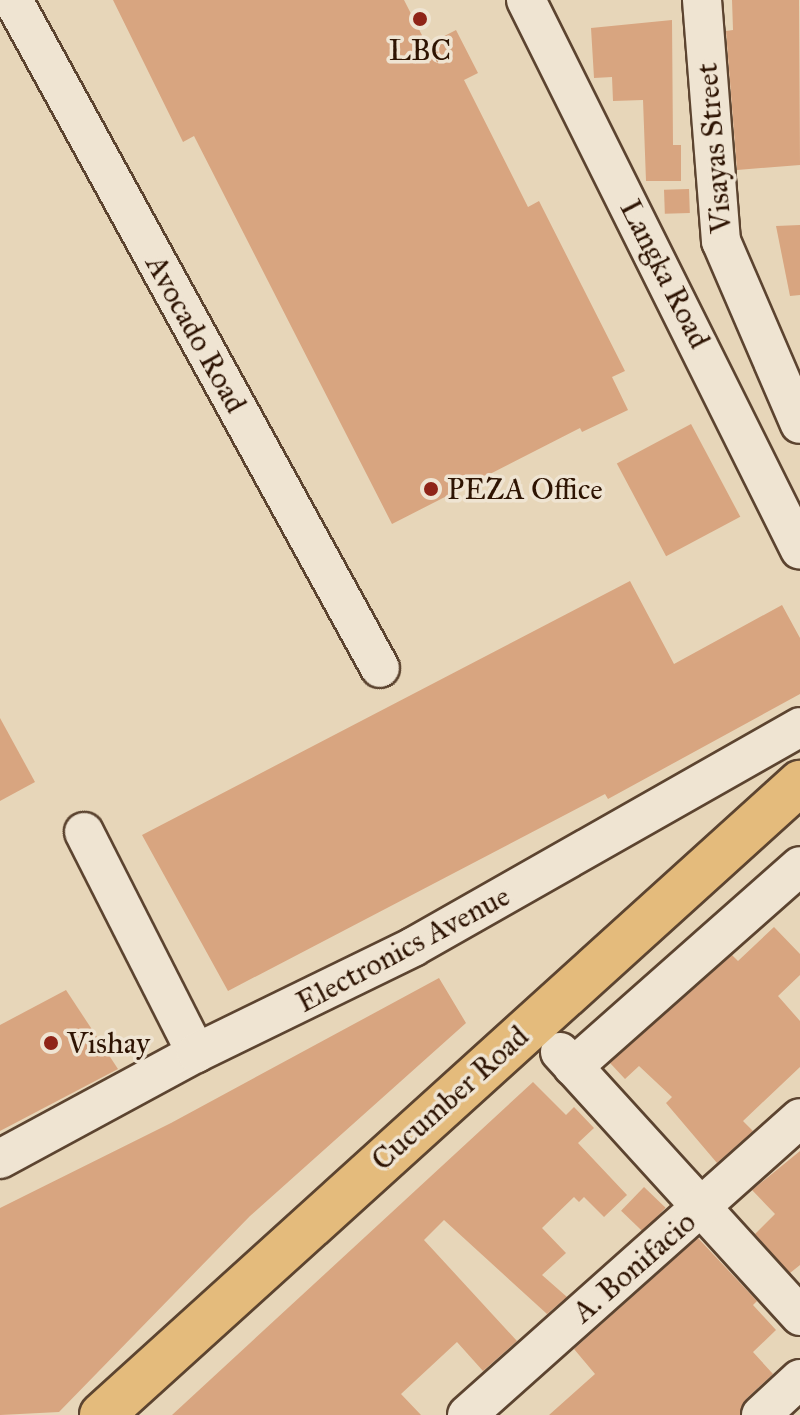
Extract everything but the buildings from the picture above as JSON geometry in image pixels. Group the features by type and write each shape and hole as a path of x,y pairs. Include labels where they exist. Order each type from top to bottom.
{"main road":[{"name":"Cucumber Road","path":"102,1415 800,783"}],"street":[{"name":"Avocado Road","path":"13,0 380,668"},
{"name":"Langka Road","path":"526,0 800,550"},
{"name":"Visayas Street","path":"702,0 721,241 800,424"},
{"name":"Electronics Avenue","path":"0,1159 196,1053 413,947 800,727"},
{"path":"84,832 196,1053"},
{"path":"800,866 566,1059 800,1316"},
{"name":"A. Bonifacio","path":"467,1415 800,1118"},
{"path":"761,1415 800,1379"}],"place":[{"name":"LBC","path":"420,19"},
{"name":"PEZA Office","path":"431,489"},
{"name":"Vishay","path":"51,1043"}]}
